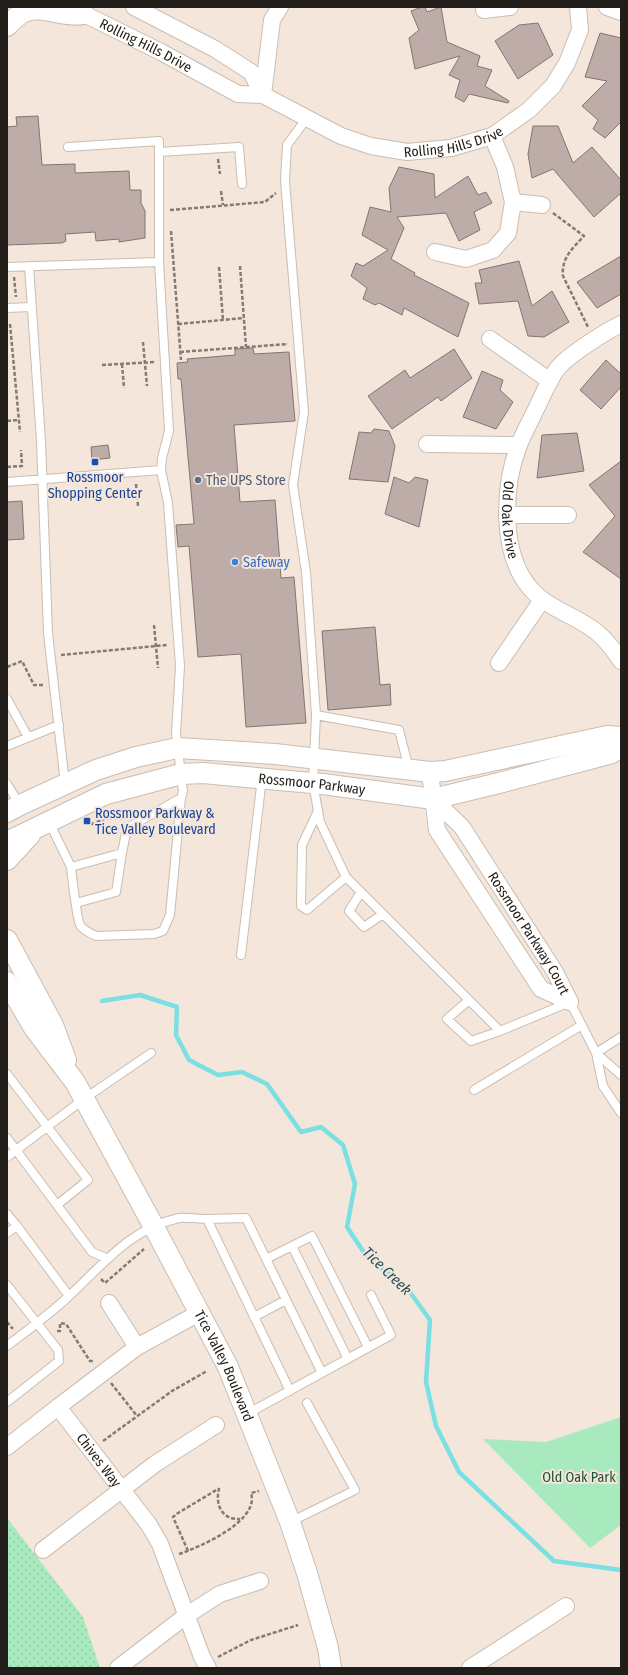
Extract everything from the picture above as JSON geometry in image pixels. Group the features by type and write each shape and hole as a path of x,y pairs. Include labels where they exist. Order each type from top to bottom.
{"street":[{"name":"Rolling Hills Drive","path":"134,7 215,49 251,72 262,95"},
{"path":"262,95 272,20 280,7"},
{"path":"484,10 510,7"},
{"name":"Rolling Hills Drive","path":"80,10 238,94 262,95 341,136 371,146 407,152 451,148 492,136 529,110 553,86 567,63 580,30 578,7"},
{"path":"607,7 621,12"},
{"path":"7,26 25,12 38,10 73,16 80,10"},
{"path":"435,252 466,259 493,250 508,233 514,202 504,168 492,136"},
{"path":"514,202 542,206"},
{"name":"Old Oak Drive","path":"621,324 594,340 558,368 550,381 519,445 510,483 507,515 511,548 517,568 529,587 542,600 598,633 608,643 621,661"},
{"path":"490,339 550,381"},
{"path":"427,444 519,445"},
{"path":"507,515 568,514"},
{"path":"499,663 542,600"},
{"name":"Rossmoor Parkway","path":"11,808 96,770 136,756 178,748 313,758 430,772 445,771 607,736 621,737"},
{"name":"Rossmoor Parkway","path":"7,842 106,794 181,774 203,773 313,783 434,799 612,753 621,744"},
{"path":"430,772 434,799"},
{"name":"Rossmoor Parkway Court","path":"434,799 437,830 541,989 570,1002"},
{"name":"Rossmoor Parkway Court","path":"434,799 462,827 555,972 570,1002"},
{"path":"7,860 43,824"},
{"name":"Tice Valley Boulevard","path":"8,941 53,1025 79,1090 228,1367 290,1522 328,1648 331,1668"},
{"name":"Tice Valley Boulevard","path":"7,982 34,1028 79,1090"},
{"path":"109,1303 137,1347"},
{"path":"7,1446 137,1347 199,1313"},
{"name":"Chives Way","path":"58,1407 123,1489 149,1525 160,1544 187,1615 211,1664"},
{"path":"43,1550 155,1464 216,1425"},
{"path":"118,1668 187,1615 220,1594 260,1581"},
{"path":"470,1668 566,1606"}],"lane":[{"path":"307,118 287,145 285,181 304,412 294,485 306,572 316,716 313,783 320,822 346,877 500,1031"},
{"path":"43,824 71,867 80,925 87,932 96,936 154,934 162,932 170,915 181,798 183,791 176,734 180,666 168,503 161,470 162,458 169,431 159,262 159,141 68,147"},
{"path":"160,152 240,147 242,184"},
{"path":"7,267 159,262"},
{"path":"29,266 41,441 48,632 65,785"},
{"path":"7,308 32,307"},
{"path":"7,482 161,470"},
{"path":"7,699 28,738"},
{"path":"316,716 399,730 409,769"},
{"path":"7,746 59,725"},
{"path":"242,955 262,778"},
{"path":"7,784 11,808"},
{"path":"76,903 116,892 126,833 131,826 181,798"},
{"path":"318,811 302,845 301,906 307,910 346,877"},
{"path":"71,867 122,853"},
{"path":"361,892 349,911 364,928 383,914"},
{"path":"469,1000 447,1019 471,1041 500,1031 570,1002 596,1053 603,1086 621,1113"},
{"path":"474,1090 582,1025"},
{"path":"596,1053 621,1037"},
{"path":"7,1157 46,1127 79,1090 151,1053"},
{"path":"596,1053 621,1075"},
{"path":"7,1074 88,1180 57,1205"},
{"path":"7,1138 92,1252 106,1258"},
{"path":"7,1214 69,1296"},
{"path":"7,1346 69,1296 92,1275 106,1258 137,1235 180,1218 246,1218 322,1373"},
{"path":"207,1219 290,1391"},
{"path":"7,1233 17,1226"},
{"path":"266,1258 312,1236 368,1347"},
{"path":"292,1246 348,1359"},
{"path":"7,1285 36,1324 58,1350 59,1361 7,1402"},
{"path":"247,1414 391,1335 371,1295"},
{"path":"254,1317 286,1300"},
{"path":"290,1522 355,1490 307,1403"}],"path":[{"path":"218,149 220,174"},
{"path":"170,216 170,209 265,202 280,190"},
{"path":"221,191 223,205"},
{"path":"542,206 584,236 565,258 562,268 563,276 594,340"},
{"path":"171,230 181,360"},
{"path":"240,266 246,348"},
{"path":"219,267 223,320"},
{"path":"14,276 16,299"},
{"path":"178,324 244,318"},
{"path":"10,324 17,420 20,432"},
{"path":"143,342 147,386"},
{"path":"180,352 288,344"},
{"path":"102,365 158,362"},
{"path":"122,364 124,388"},
{"path":"7,421 17,420"},
{"path":"7,467 22,466 21,450"},
{"path":"136,484 138,506"},
{"path":"154,625 158,668"},
{"path":"60,655 170,645"},
{"path":"7,667 22,661 34,685 43,684"},
{"path":"78,821 92,824 107,818 123,818"},
{"path":"100,1279 105,1284 144,1249"},
{"path":"7,1322 12,1328 17,1324"},
{"path":"57,1330 60,1331 60,1323 66,1324 90,1361 94,1360 98,1366"},
{"path":"99,1444 172,1391 207,1371"},
{"path":"108,1379 137,1416"},
{"path":"188,1551 173,1517 178,1513 219,1489 218,1502 222,1511 230,1517 240,1518"},
{"path":"175,1555 206,1543 230,1529 240,1518 250,1511 253,1502 251,1493 258,1491"},
{"path":"211,1664 251,1640 298,1625"}],"green space":[{"name":"Old Oak Park","path":"621,1417 621,1525 590,1548 483,1439 546,1442"},
{"path":"7,1518 83,1617 100,1668 7,1668"}],"building":[{"path":"425,7 427,12 441,7 447,42 480,56 477,66 492,70 485,86 509,101 508,103 469,94 464,102 455,97 460,80 449,75 460,56 415,69 409,38 419,30 411,11"},
{"path":"538,23 553,55 518,79 495,41 519,25"},
{"path":"600,33 621,38 621,122 605,138 593,129 598,120 582,106 607,81 585,77"},
{"path":"38,116 42,165 75,164 75,173 129,171 130,190 141,190 141,203 145,211 145,238 119,242 119,239 96,241 95,232 65,234 66,241 62,243 7,245 7,127 17,126 16,117"},
{"path":"533,126 558,126 573,163 592,147 621,180 621,193 594,217 553,169 532,178 528,154"},
{"path":"399,167 434,174 435,198 468,176 478,195 486,192 492,203 474,212 480,230 459,241 446,213 397,217 404,228 391,259 415,273 414,275 469,303 458,337 404,308 402,315 379,303 375,305 363,299 367,288 351,276 356,263 363,266 388,250 362,235 370,207 391,212 389,188"},
{"path":"621,256 621,294 597,308 577,282"},
{"path":"519,261 532,306 552,291 569,322 544,337 528,336 518,301 479,304 475,283 482,283 479,270"},
{"path":"253,348 254,354 289,352 295,421 234,425 240,502 275,500 281,578 294,577 306,723 246,727 241,654 198,657 189,546 178,547 176,525 194,524 181,379 178,379 177,363 188,362 187,359 235,355 235,349"},
{"path":"454,349 472,378 441,401 438,397 392,429 368,396 405,370 410,378"},
{"path":"606,360 621,374 621,387 601,409 580,390"},
{"path":"482,371 503,380 500,390 513,402 496,429 463,417"},
{"path":"374,429 389,431 395,446 388,482 349,479 359,432 371,433"},
{"path":"577,433 584,471 537,478 542,435"},
{"path":"108,445 110,458 92,460 91,447"},
{"path":"621,461 621,579 583,552 615,516 589,485"},
{"path":"394,477 409,483 415,477 428,480 419,527 385,514"},
{"path":"22,501 24,539 7,540 7,502"},
{"path":"375,627 380,685 390,684 391,705 328,710 322,631"}],"waterway":[{"name":"Tice Creek","path":"102,1001 140,995 177,1007 176,1035 189,1060 218,1075 242,1072 267,1084 301,1132 321,1127 343,1145 355,1184 347,1227 367,1257 407,1288 430,1320 426,1382 436,1426 459,1472 554,1561 621,1570"}],"place":[{"name":"Rossmoor Shopping Center","path":"95,462"},
{"name":"The UPS Store","path":"198,480"},
{"name":"Safeway","path":"235,562"},
{"name":"Rossmoor Parkway & Tice Valley Boulevard","path":"87,821"}]}
